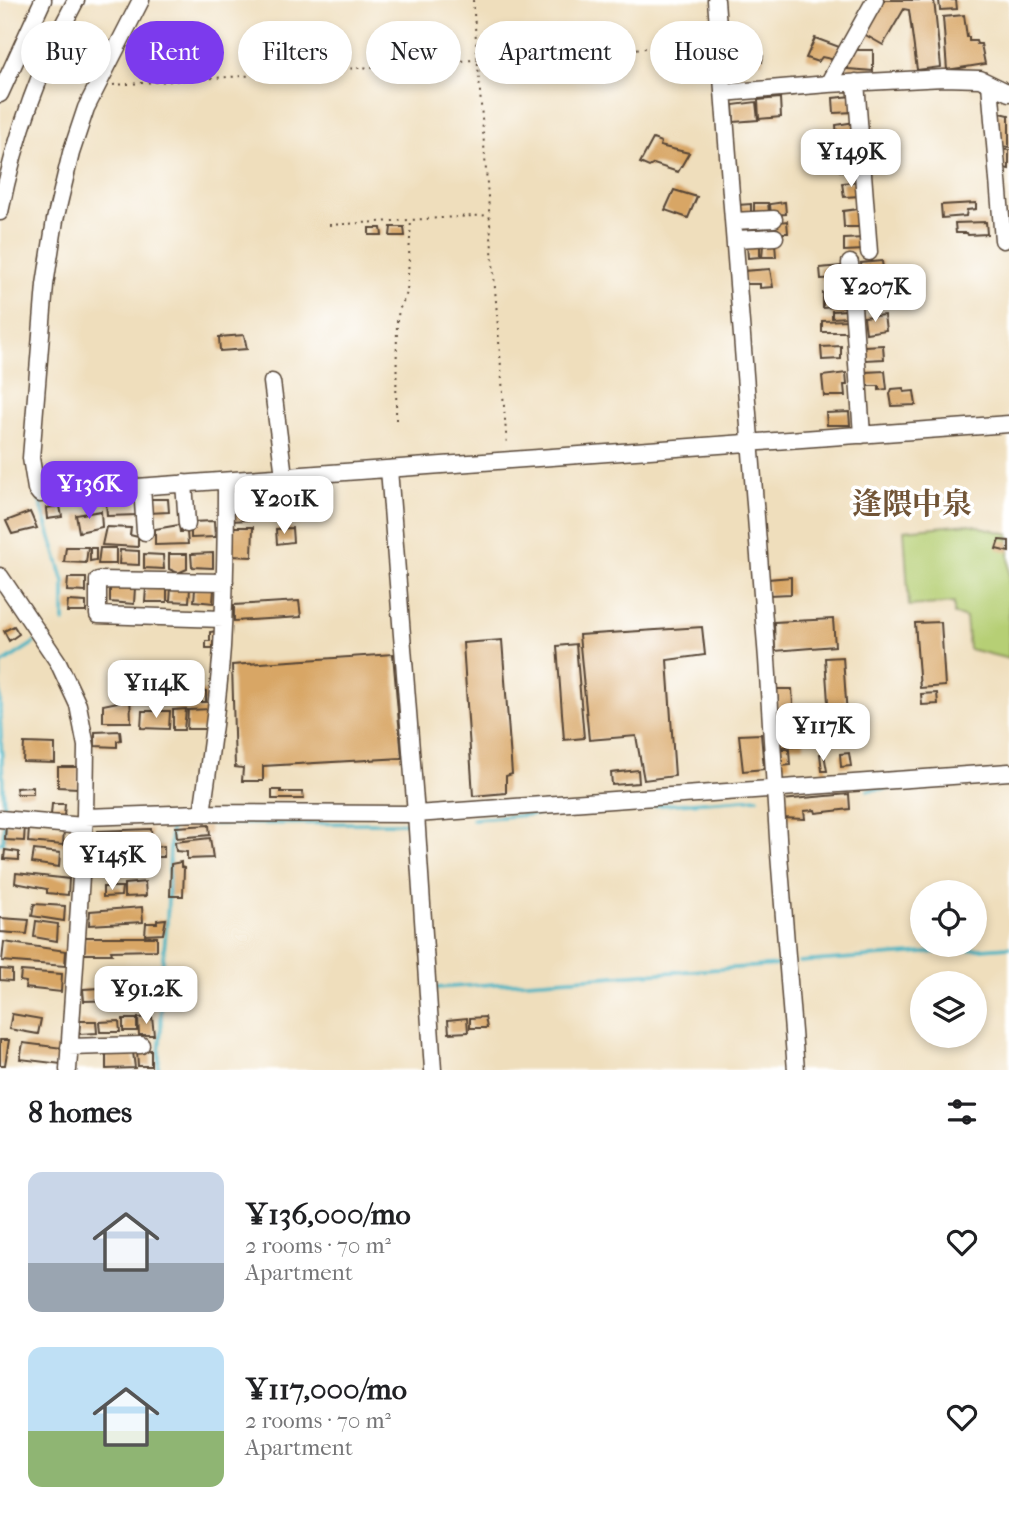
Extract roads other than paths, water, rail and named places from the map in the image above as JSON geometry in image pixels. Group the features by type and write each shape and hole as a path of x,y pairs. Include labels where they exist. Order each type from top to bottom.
{"street":[{"path":"0,94 43,0"},
{"path":"0,212 26,110 76,0"},
{"path":"141,0 86,108 71,152 55,220 45,285 31,458 36,489 40,494 1009,424"},
{"path":"716,0 796,1070"},
{"path":"828,84 875,0"},
{"path":"723,93 944,78 980,79 1009,93"},
{"path":"856,82 869,252"},
{"path":"990,84 1003,240"},
{"path":"734,221 774,219"},
{"path":"735,239 775,237"},
{"path":"850,263 862,435"},
{"path":"272,382 284,476"},
{"path":"389,469 433,1070"},
{"path":"202,813 212,741 223,619 226,481"},
{"path":"184,483 187,524"},
{"path":"142,486 145,532"},
{"path":"0,576 58,662 78,705 86,746 84,821 68,1070"},
{"path":"223,619 97,615 98,580 225,582"},
{"path":"0,819 84,821 202,813 416,814 1009,772"},
{"path":"69,1047 141,1045"}],"waterway":[{"path":"49,333 56,267"},
{"path":"40,501 64,582 64,622"},
{"path":"0,709 0,665 34,643"},
{"path":"0,711 4,810"},
{"path":"868,790 922,786"},
{"path":"473,819 758,798"},
{"path":"158,1070 171,824 410,823"},
{"path":"0,843 3,843 4,825"},
{"path":"799,962 1009,947"},
{"path":"435,988 779,965"}],"district":[{"name":"逢隈中泉","path":"912,504"}]}
